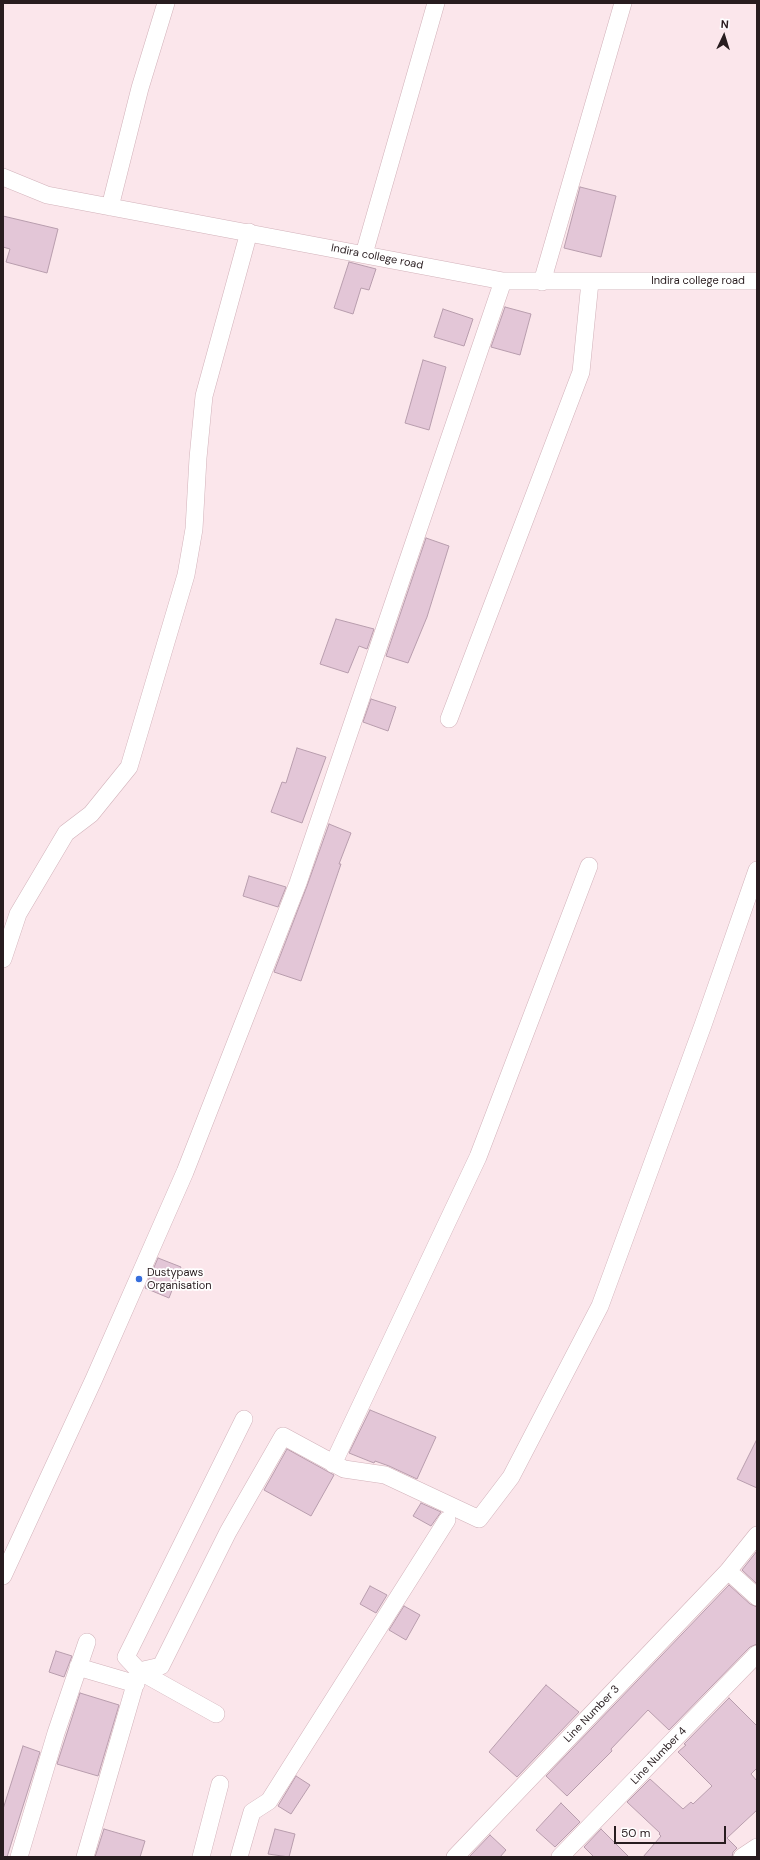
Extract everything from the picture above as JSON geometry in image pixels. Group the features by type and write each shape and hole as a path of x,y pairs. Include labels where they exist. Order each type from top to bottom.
{"street":[{"path":"110,207 140,88 166,3"},
{"path":"364,254 436,3"},
{"path":"542,282 624,3"},
{"name":"Indira college road","path":"3,177 47,195 503,281 757,281"},
{"path":"3,959 18,914 66,834 91,814 129,767 186,575 194,530 198,458 204,396 249,232"},
{"path":"3,1576 91,1386 185,1172 298,882 503,281"},
{"path":"449,719 581,372 590,282"},
{"path":"333,1464 478,1158 589,866"},
{"path":"138,1677 161,1666 228,1532 283,1436 344,1469 385,1475 480,1519 511,1477 600,1306 703,1025 757,870"},
{"path":"85,1857 138,1677 126,1657 244,1419"},
{"path":"239,1857 252,1812 269,1801 447,1520"},
{"name":"Line Number 3","path":"455,1857 728,1571 757,1535"},
{"path":"728,1571 757,1597"},
{"path":"19,1857 56,1733 87,1642"},
{"name":"Line Number 4","path":"560,1857 757,1654"},
{"path":"78,1667 138,1677 216,1714"},
{"path":"201,1857 220,1784"},
{"path":"742,1857 757,1846"}],"building":[{"path":"580,187 616,196 601,257 564,248"},
{"path":"3,216 58,229 47,273 6,262 10,249 3,247"},
{"path":"349,262 376,269 369,290 361,288 353,314 334,308"},
{"path":"505,307 531,314 520,355 491,347"},
{"path":"443,309 473,319 464,346 434,337"},
{"path":"423,360 446,367 429,430 405,423"},
{"path":"426,538 449,546 427,617 408,663 386,656"},
{"path":"336,619 374,629 367,649 359,646 348,673 320,664"},
{"path":"371,699 396,707 388,731 363,722"},
{"path":"297,748 326,757 302,823 271,812 282,782 286,783"},
{"path":"329,824 351,833 339,864 341,864 301,981 274,972"},
{"path":"249,876 286,887 278,907 243,896"},
{"path":"158,1258 181,1267 169,1298 145,1288"},
{"path":"370,1410 436,1437 417,1479 389,1466 375,1461 374,1463 349,1453"},
{"path":"757,1439 757,1488 737,1479"},
{"path":"287,1449 334,1475 311,1516 264,1490"},
{"path":"421,1503 441,1512 431,1526 413,1516"},
{"path":"757,1551 757,1584 742,1570"},
{"path":"729,1585 750,1604 757,1607 757,1644 750,1647 669,1730 648,1710 611,1749 612,1751 567,1796 546,1776"},
{"path":"370,1586 387,1595 376,1613 360,1604"},
{"path":"404,1606 420,1615 406,1640 389,1630"},
{"path":"56,1651 72,1656 64,1677 49,1672"},
{"path":"546,1685 579,1712 517,1777 489,1752"},
{"path":"80,1693 119,1705 98,1776 57,1764"},
{"path":"729,1698 757,1726 757,1768 751,1774 757,1781 757,1810 727,1838 737,1848 733,1852 732,1857 643,1857 661,1836 659,1834 660,1833 627,1802 650,1779 683,1809 691,1802 693,1804 712,1786 678,1752"},
{"path":"23,1746 40,1752 7,1857 3,1857 3,1809"},
{"path":"296,1776 310,1785 291,1814 278,1806"},
{"path":"561,1803 580,1822 555,1847 536,1830"},
{"path":"104,1829 145,1841 140,1857 95,1857"},
{"path":"275,1829 295,1834 289,1857 268,1854"},
{"path":"601,1829 629,1857 594,1857 584,1847"},
{"path":"490,1835 506,1850 500,1857 469,1857"}],"place":[{"name":"Dustypaws Organisation","path":"139,1279"}]}
